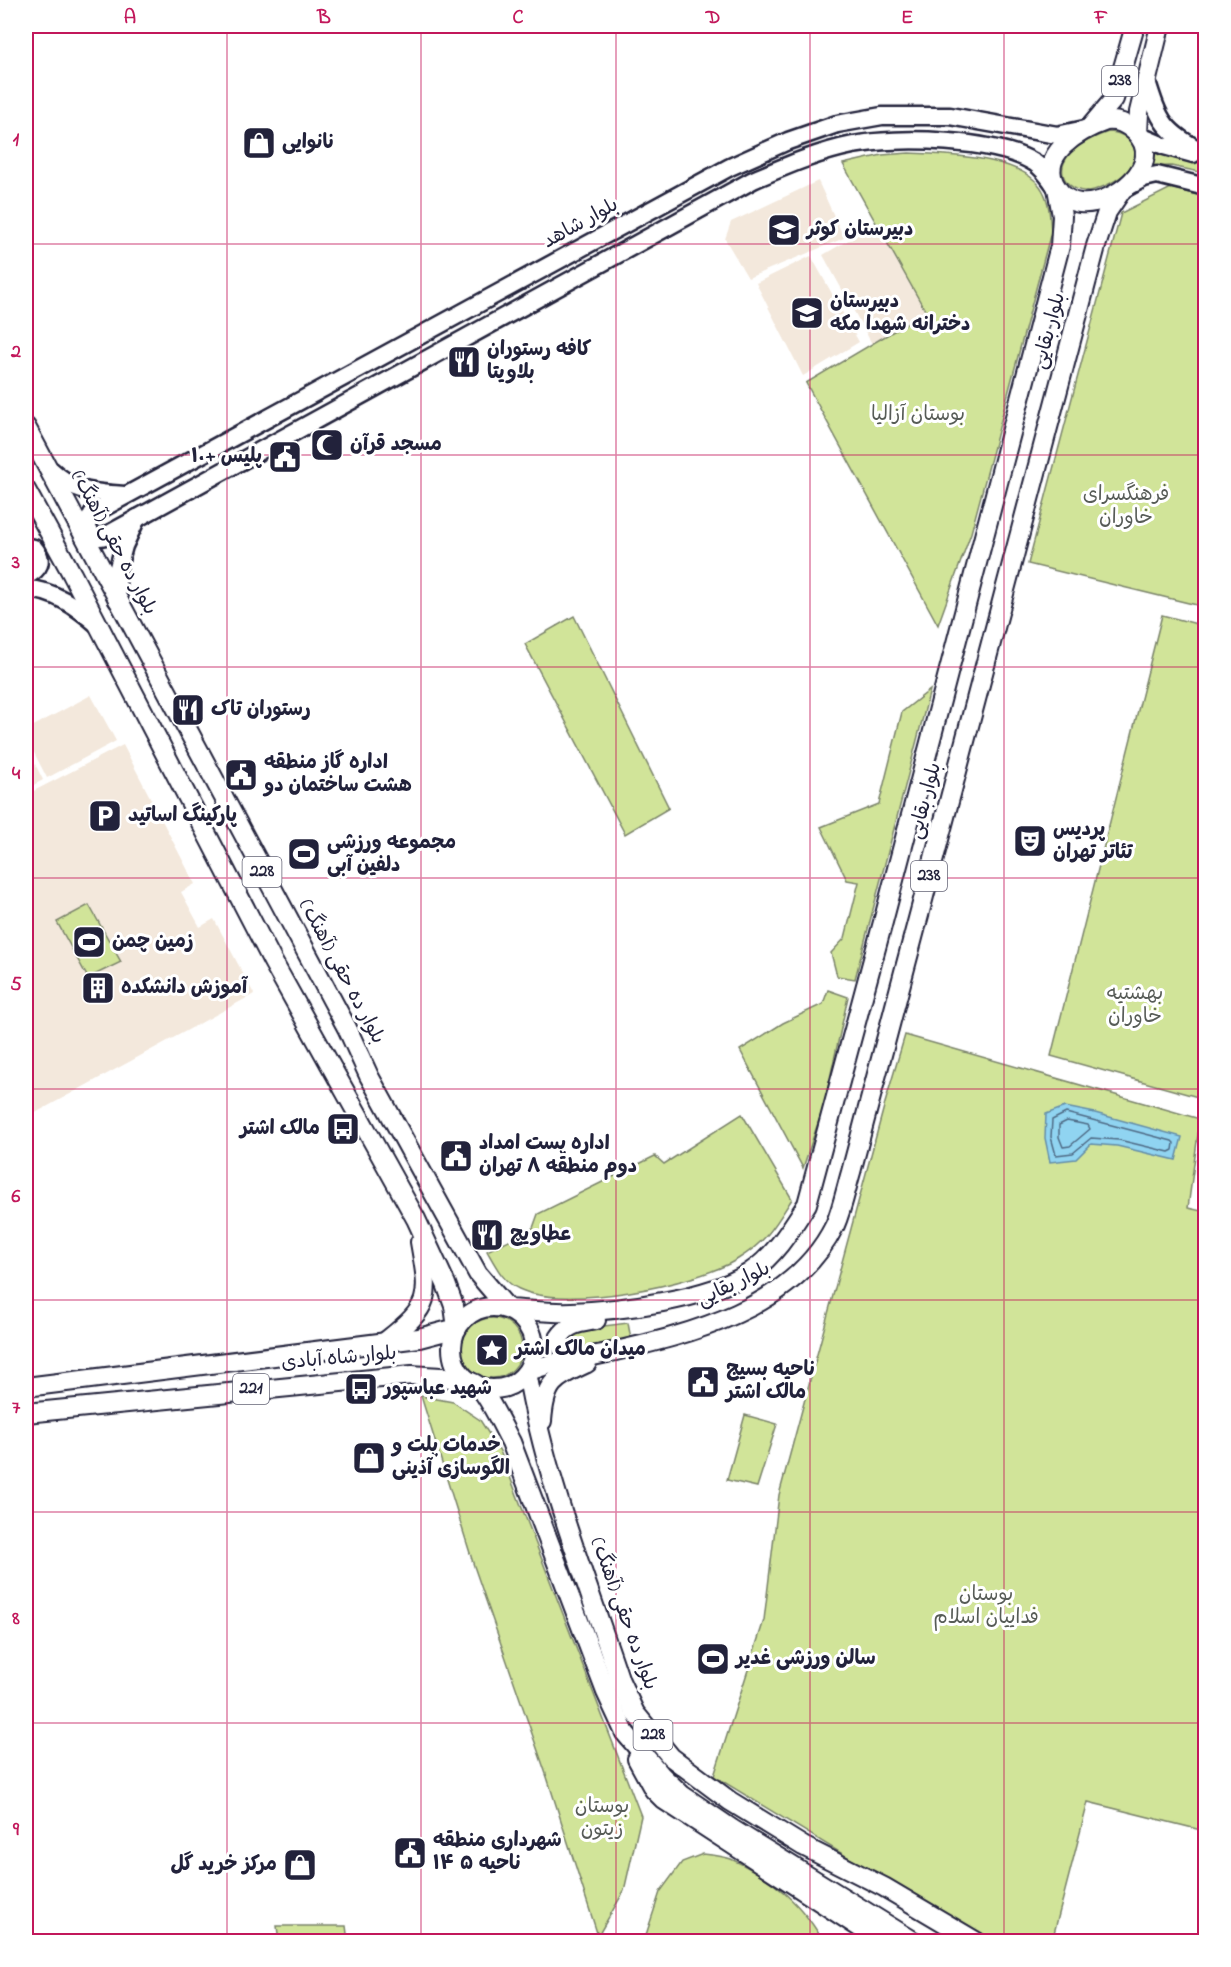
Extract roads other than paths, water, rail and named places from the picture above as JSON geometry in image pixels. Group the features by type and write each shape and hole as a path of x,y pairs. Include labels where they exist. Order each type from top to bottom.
{"main road":[{"name":"238","path":"1089,128 1114,99 1135,26"},
{"name":"238","path":"1138,135 1139,112 1160,26"},
{"path":"1146,78 1154,104 1168,130 1206,155"},
{"name":"بلوار شاهد","path":"137,518 98,538 92,535 87,525 92,514 730,167 788,141 837,124 882,116 950,116 1057,135 1089,128"},
{"path":"1057,188 1052,176 1054,157 1061,147 1089,128 1106,121 1118,122 1130,127 1138,135 1164,147 1206,155"},
{"path":"1122,190 1144,164 1144,148 1138,135"},
{"path":"117,600 117,571 124,546 137,518 753,180 807,158 855,144 911,140 968,144 1004,151 1035,163 1065,197 1076,203 1087,204 1102,201 1144,178 1157,175 1206,187"},
{"name":"بلوار بقایی","path":"508,1309 570,1312 668,1302 720,1286 748,1273 769,1256 786,1236 807,1204 1060,246 1062,216 1057,188"},
{"name":"بلوار بقایی","path":"527,1372 550,1364 608,1353 688,1332 757,1303 789,1284 813,1259 835,1224 860,1138 1096,246 1107,212 1122,190"},
{"path":"681,194 693,214"},
{"path":"355,371 367,393"},
{"name":"بلوار ده حقی (آهنگ)","path":"26,427 478,1274 508,1309"},
{"path":"46,466 67,485 97,493 127,495"},
{"name":"228","path":"26,490 273,962 416,1219 446,1284 454,1306 457,1328"},
{"path":"26,547 34,548 40,555 40,563 37,570 26,576"},
{"path":"26,589 45,591 76,607 99,626"},
{"path":"397,1185 405,1192 416,1192 422,1186 424,1175"},
{"path":"385,1341 418,1314 423,1304 426,1290 416,1219"},
{"path":"576,1359 566,1354 561,1348 559,1338 564,1330 573,1324 635,1312 668,1302"},
{"path":"497,1306 508,1309 519,1315 533,1336 535,1348 532,1360 527,1372 519,1380 499,1388 477,1385 459,1371 454,1361 452,1350 457,1328 464,1318 474,1311 497,1306"},
{"name":"بلوار شاه آبادی","path":"26,1387 419,1338 457,1328"},
{"path":"547,1464 542,1426 545,1394 552,1382 608,1353"},
{"name":"بلوار ده حقی (آهنگ)","path":"527,1372 547,1464 620,1681 636,1713 671,1757 730,1801 803,1846 884,1887 977,1941"},
{"name":"بلوار شاه آبادی","path":"26,1413 412,1375 464,1381 477,1385"},
{"name":"228","path":"477,1385 493,1408 511,1442 606,1692 629,1738 682,1795 732,1829 915,1941"},
{"path":"629,1738 654,1790 664,1800 882,1941"}],"water":[{"path":"1065,1107 1182,1137 1176,1160 1117,1146 1091,1144 1076,1159 1050,1162 1045,1138 1046,1114"}],"place":[{"name":"نانوایی","path":"259,143"},
{"name":"دبیرستان کوثر","path":"784,230"},
{"name":"دبیرستان دخترانه شهدا مکه","path":"807,313"},
{"name":"کافه رستوران بلاویتا","path":"464,362"},
{"name":"مسجد قرآن","path":"327,445"},
{"name":"پلیس +۱۰","path":"285,457"},
{"name":"رستوران تاک","path":"188,710"},
{"name":"اداره گاز منطقه هشت ساختمان دو","path":"241,775"},
{"name":"پارکینگ اساتید","path":"105,816"},
{"name":"پردیس تئاتر تهران","path":"1030,841"},
{"name":"مجموعه ورزشی دلفین آبی","path":"304,854"},
{"name":"زمین چمن","path":"89,942"},
{"name":"آموزش دانشکده","path":"98,988"},
{"name":"مالک اشتر","path":"343,1129"},
{"name":"اداره پست امداد دوم منطقه ۸ تهران","path":"456,1156"},
{"name":"عطاویچ","path":"487,1235"},
{"name":"میدان مالک اشتر","path":"492,1350"},
{"name":"ناحیه بسیج مالک اشتر","path":"703,1382"},
{"name":"شهید عباسپور","path":"361,1389"},
{"name":"خدمات پلت و الگوسازی آذینی","path":"369,1458"},
{"name":"سالن ورزشی غدیر","path":"713,1659"},
{"name":"شهرداری منطقه ۱۴ ناحیه ۵","path":"410,1853"},
{"name":"مرکز خرید گل","path":"300,1865"}],"park label":[{"name":"بوستان آزالیا","path":"918,415"},
{"name":"فرهنگسرای خاوران","path":"1126,506"},
{"name":"بهشتیه خاوران","path":"1135,1006"},
{"name":"بوستان فداییان اسلام","path":"986,1606"},
{"name":"بوستان زیتون","path":"602,1818"}]}
